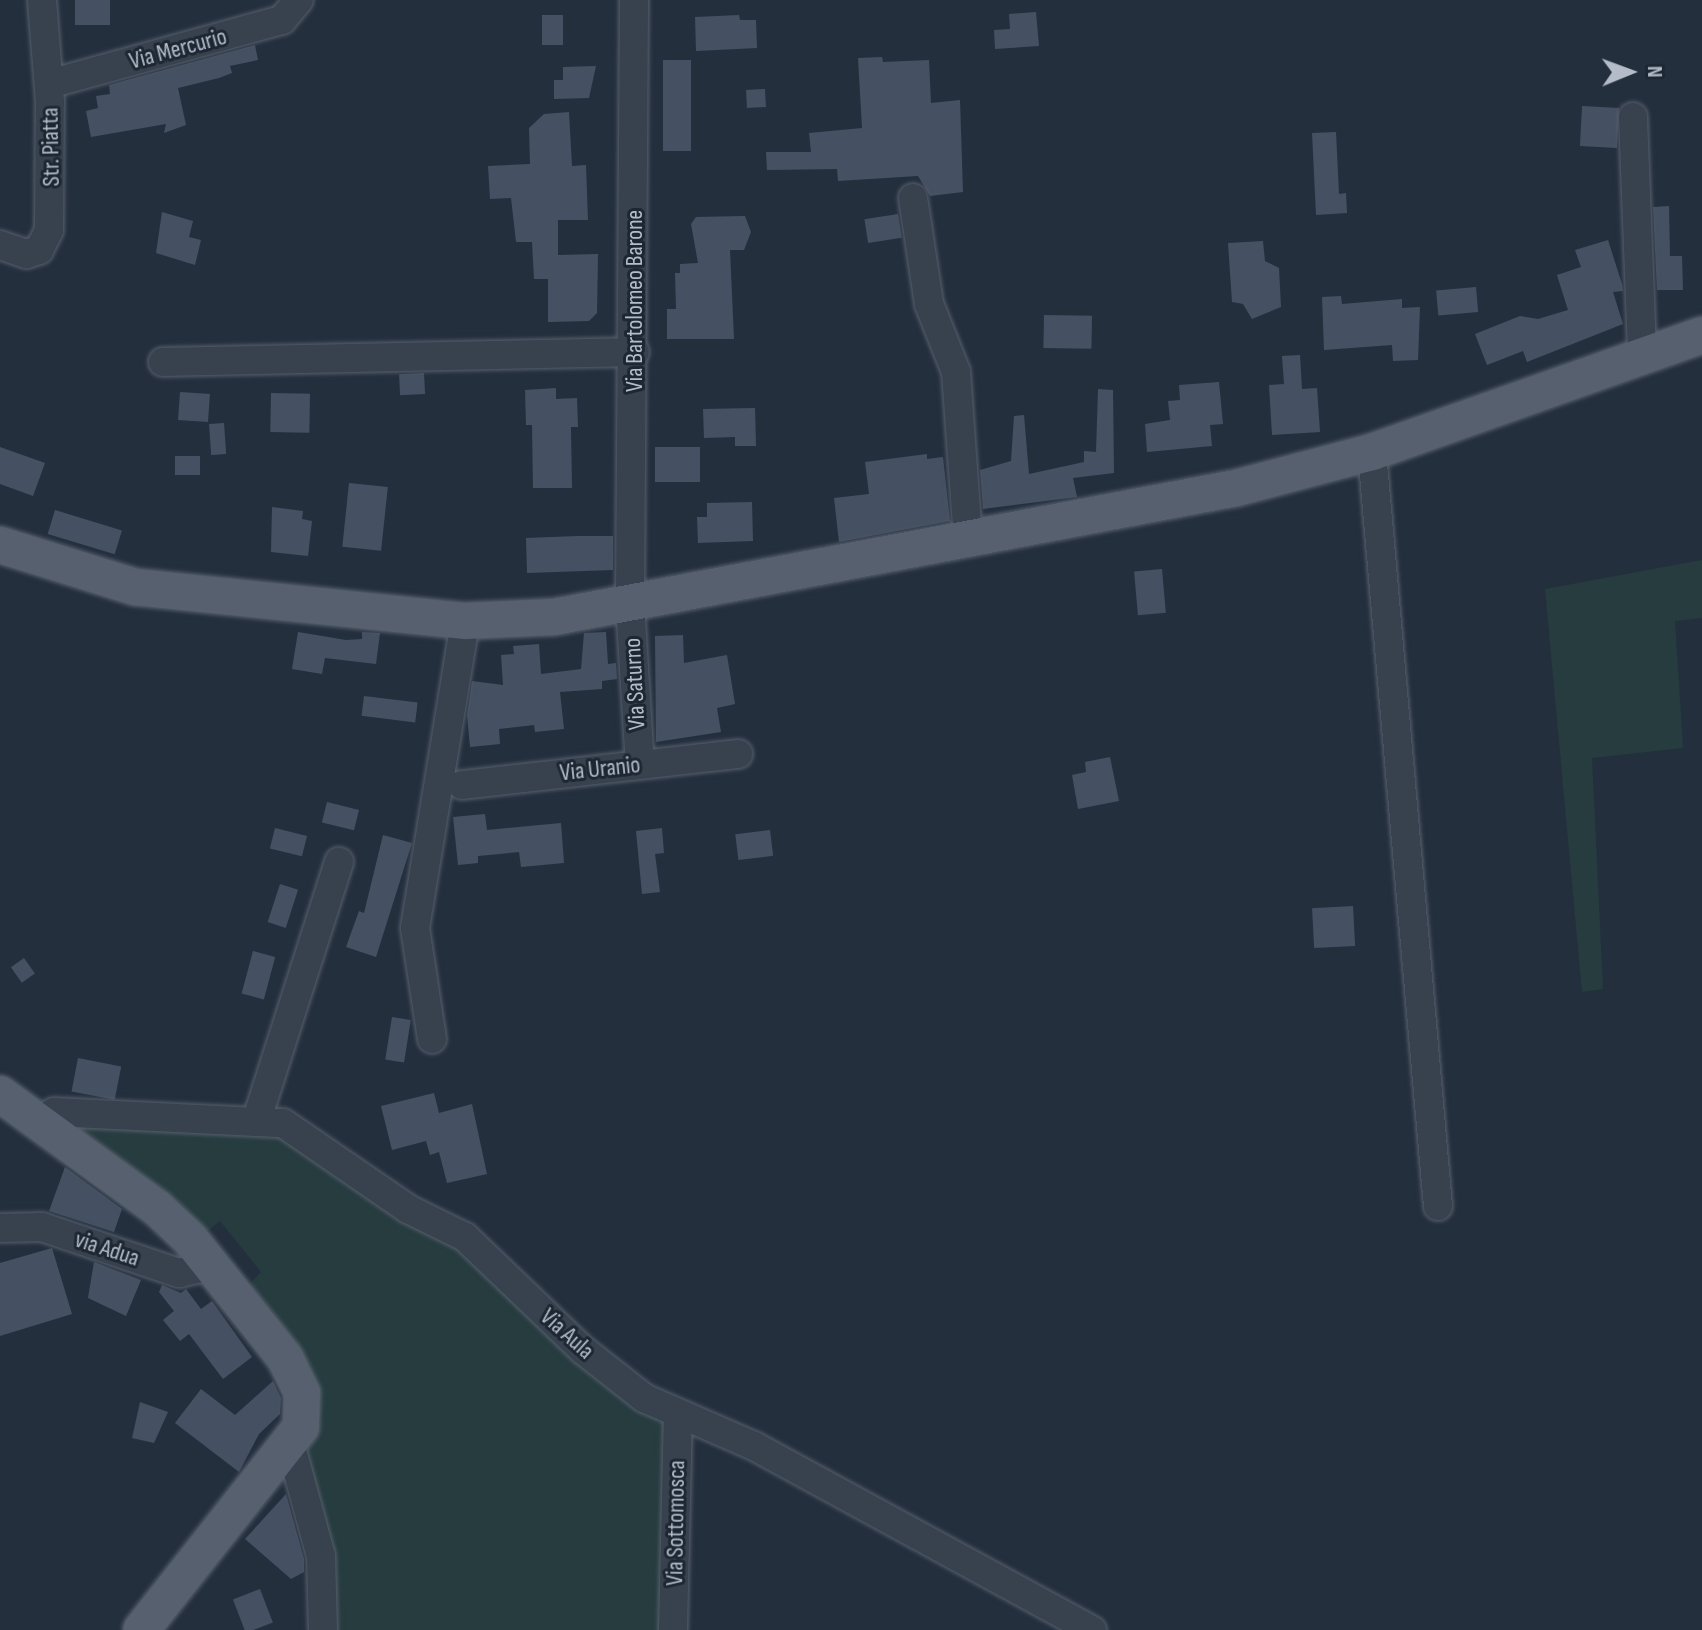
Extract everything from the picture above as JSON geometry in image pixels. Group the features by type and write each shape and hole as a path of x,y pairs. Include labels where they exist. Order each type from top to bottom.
{"main road":[{"path":"0,545 135,587 465,621 554,617 1236,488 1372,452 1642,353 1702,335"},
{"path":"0,1094 157,1208 213,1265 285,1358 302,1393 301,1427 141,1630"}],"street":[{"name":"Str. Piatta","path":"0,245 26,254 39,250 49,230 49,84 42,0"},
{"name":"Via Mercurio","path":"49,84 282,20 299,0"},
{"name":"Via Bartolomeo Barone","path":"630,603 635,352 634,0"},
{"path":"1633,117 1642,353"},
{"path":"913,198 929,304 956,372 968,541"},
{"path":"163,362 635,352"},
{"path":"1372,452 1438,1206"},
{"name":"Via Saturno","path":"630,603 640,765"},
{"path":"432,1039 415,928 465,621"},
{"name":"Via Uranio","path":"462,785 738,754"},
{"path":"257,1119 339,862"},
{"name":"Via Aula","path":"37,1122 54,1112 257,1119 283,1123 308,1137 408,1209 465,1237 583,1350 644,1398 678,1416 754,1446 1092,1630"},
{"name":"via Adua","path":"0,1228 42,1227 179,1273 213,1265"},
{"name":"Via Sottomosca","path":"673,1630 678,1416"},
{"path":"290,1443 321,1556 323,1630"}],"green space":[{"path":"1702,560 1702,618 1675,621 1683,748 1592,758 1603,989 1582,992 1545,589"},
{"path":"54,1112 257,1119 320,1144 678,1416 673,1630 322,1630 301,1427 237,1298 261,1272 220,1221 194,1242"}],"building":[{"path":"75,0 110,0 110,25 75,25"},
{"path":"1036,12 1039,46 995,49 994,30 1010,29 1009,14"},
{"path":"542,15 563,15 563,45 542,45"},
{"path":"739,15 740,20 756,20 757,48 696,51 695,17"},
{"path":"255,45 258,60 230,66 232,73 219,78 178,88 186,125 164,133 166,124 91,137 86,111 98,108 96,96 110,94 109,85"},
{"path":"882,57 883,62 929,60 931,103 960,100 963,192 930,196 918,176 838,181 837,169 767,170 766,152 811,152 809,133 862,128 858,58"},
{"path":"663,60 691,60 691,151 663,151"},
{"path":"596,66 589,98 554,99 554,80 563,80 563,67"},
{"path":"765,89 766,107 747,108 746,90"},
{"path":"1582,106 1619,108 1617,148 1580,146"},
{"path":"569,112 572,166 586,165 588,220 558,220 558,255 598,254 597,313 589,321 548,322 548,279 534,279 532,242 516,242 511,198 490,199 488,166 530,164 529,128 544,114"},
{"path":"1336,132 1339,194 1346,193 1347,213 1316,215 1312,133"},
{"path":"1669,206 1670,256 1682,256 1683,290 1657,290 1653,207"},
{"path":"162,212 193,221 189,237 201,240 195,265 156,253"},
{"path":"898,214 902,238 868,243 864,219"},
{"path":"745,216 751,232 744,250 730,250 734,339 667,339 667,309 676,309 675,273 680,273 680,264 698,263 691,224 696,217"},
{"path":"1608,240 1622,284 1623,291 1613,292 1623,324 1527,362 1523,351 1487,365 1475,334 1520,316 1538,319 1568,310 1557,275 1581,267 1575,250"},
{"path":"1263,241 1265,261 1279,268 1281,307 1252,319 1243,304 1232,302 1228,243"},
{"path":"1476,287 1478,312 1438,315 1436,290"},
{"path":"1341,296 1342,304 1402,299 1402,308 1420,307 1418,360 1393,361 1392,345 1324,350 1322,297"},
{"path":"1044,315 1092,316 1091,349 1043,348"},
{"path":"1300,355 1302,389 1317,388 1320,432 1272,435 1269,385 1284,384 1282,356"},
{"path":"424,373 425,394 400,395 399,374"},
{"path":"1219,382 1223,424 1210,425 1212,446 1147,452 1145,424 1170,420 1168,401 1180,400 1179,385"},
{"path":"556,388 556,399 577,398 578,427 571,427 572,488 533,488 532,425 526,425 525,390"},
{"path":"1098,389 1113,390 1114,473 1073,478 1077,497 983,509 980,470 1011,461 1014,416 1024,415 1029,474 1084,462 1084,451 1096,452"},
{"path":"180,392 210,394 208,422 178,420"},
{"path":"271,393 310,394 309,433 270,432"},
{"path":"755,408 756,446 735,446 735,437 704,438 703,409"},
{"path":"224,423 226,454 211,455 209,424"},
{"path":"0,447 45,463 33,496 0,484"},
{"path":"655,447 700,447 700,482 655,482"},
{"path":"927,454 927,459 943,457 950,521 839,542 834,498 869,494 865,462"},
{"path":"175,456 200,456 200,475 175,475"},
{"path":"349,483 388,487 381,551 342,547"},
{"path":"752,502 753,541 698,543 697,517 707,517 707,503"},
{"path":"272,507 303,511 302,519 312,521 308,556 271,552"},
{"path":"55,510 122,530 115,554 48,534"},
{"path":"613,536 613,570 527,573 526,538"},
{"path":"1162,569 1166,613 1138,615 1134,571"},
{"path":"298,632 346,640 362,639 362,632 380,633 376,664 325,658 322,674 292,669"},
{"path":"606,632 608,664 616,663 617,679 602,681 602,689 560,692 564,729 535,732 534,725 499,729 500,744 470,747 467,715 472,681 503,685 501,655 514,654 513,646 539,644 541,674 581,669 584,633"},
{"path":"683,635 684,663 727,655 735,704 717,708 721,732 656,742 655,636"},
{"path":"364,696 418,703 415,722 362,716"},
{"path":"1110,757 1119,801 1078,809 1072,775 1086,772 1085,762"},
{"path":"327,802 359,810 354,830 322,822"},
{"path":"485,814 487,830 561,823 564,863 521,867 519,852 478,856 478,863 458,865 453,817"},
{"path":"275,828 307,836 302,856 270,848"},
{"path":"662,828 664,853 655,854 660,892 642,894 636,831"},
{"path":"770,830 773,856 738,860 735,834"},
{"path":"383,835 412,843 376,957 346,947 359,911 364,913"},
{"path":"280,884 298,890 286,928 268,922"},
{"path":"1353,906 1355,946 1314,948 1312,908"},
{"path":"253,951 275,957 264,999 242,994"},
{"path":"24,958 35,974 22,983 11,967"},
{"path":"392,1017 411,1020 404,1062 385,1059"},
{"path":"78,1058 121,1066 115,1100 72,1091"},
{"path":"434,1093 439,1113 472,1104 487,1174 447,1183 439,1152 430,1155 426,1141 392,1150 381,1106"},
{"path":"65,1167 122,1209 114,1232 49,1211"},
{"path":"52,1248 72,1314 0,1336 0,1263"},
{"path":"94,1262 141,1280 126,1316 88,1298"},
{"path":"162,1285 181,1293 186,1289 201,1309 212,1301 252,1357 223,1379 189,1334 180,1341 163,1320 174,1311 159,1292"},
{"path":"273,1381 281,1398 280,1414 259,1434 239,1472 175,1423 201,1389 235,1415"},
{"path":"140,1402 168,1412 154,1443 132,1438"},
{"path":"286,1494 304,1559 304,1572 291,1579 245,1539"},
{"path":"260,1589 273,1623 245,1630 233,1599"}]}
